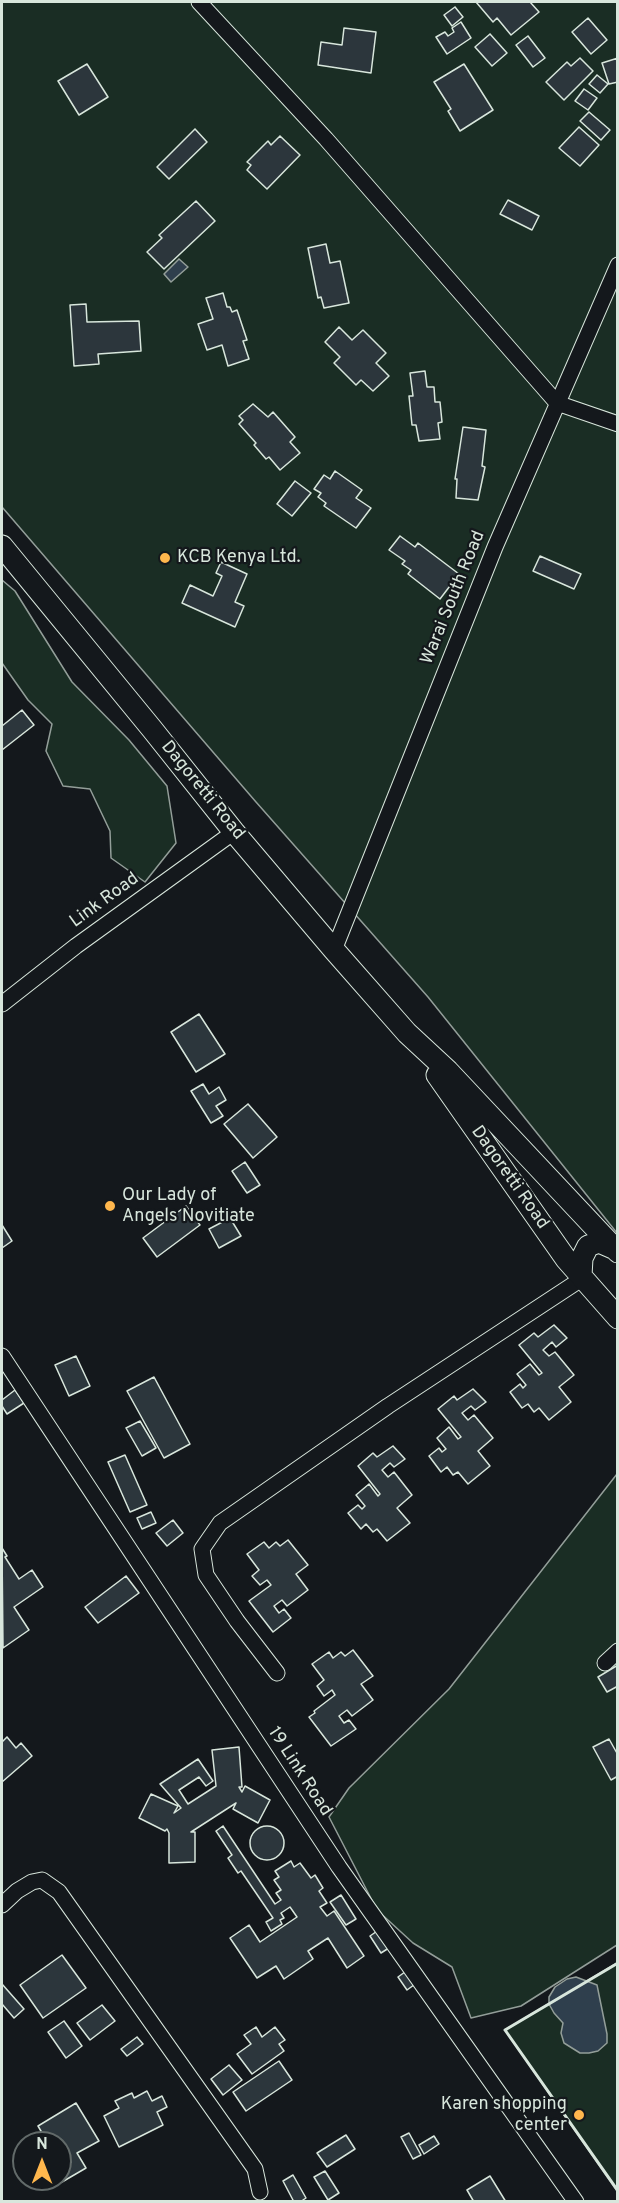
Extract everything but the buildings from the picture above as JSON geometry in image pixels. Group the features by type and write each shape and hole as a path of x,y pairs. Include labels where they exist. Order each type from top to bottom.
{"main road":[{"name":"Dagoretti Road","path":"2,546 234,832 334,950 407,1033 448,1071 616,1250"},
{"name":"Dagoretti Road","path":"407,1033 566,1259 618,1318"},
{"path":"582,1277 582,1258 588,1246 599,1242 616,1250"}],"street":[{"path":"199,2 326,139 557,403 618,424"},
{"name":"Warai South Road","path":"334,950 495,547 618,265"},
{"name":"Link Road","path":"2,1004 76,946 234,832"},
{"path":"277,1672 237,1621 206,1575 202,1549 220,1523 388,1406 582,1277"},
{"name":"19 Link Road","path":"2,1356 339,1867 576,2202"},
{"path":"605,1663 618,1651"},
{"path":"2,1905 17,1891 32,1882 42,1880 59,1892 255,2169 260,2192"}],"green space":[{"path":"2,2 617,2 617,1233 428,997 256,802 2,507"},
{"path":"2,580 15,591 72,682 129,740 167,786 176,843 145,882 111,858 110,831 90,789 63,786 46,751 52,724 28,700 2,663"},
{"path":"617,1474 617,1945 521,2006 471,2018 452,1967 413,1943 377,1910 329,1817 349,1788 449,1689"},
{"name":"Karen shopping center","path":"617,1963 617,2191 505,2030"}],"water":[{"path":"179,259 188,267 171,282 164,274"},
{"path":"576,1977 597,1985 607,2034 607,2043 598,2051 580,2053 564,2043 561,2033 563,2023 549,2004 549,1997 555,1987 567,1979"}],"wall":[{"path":"618,1963 505,2030 618,2191"}],"place":[{"name":"KCB Kenya Ltd.","path":"165,558"},
{"name":"Our Lady of Angels Novitiate","path":"110,1206"},
{"name":"Karen shopping center","path":"579,2115"}]}
